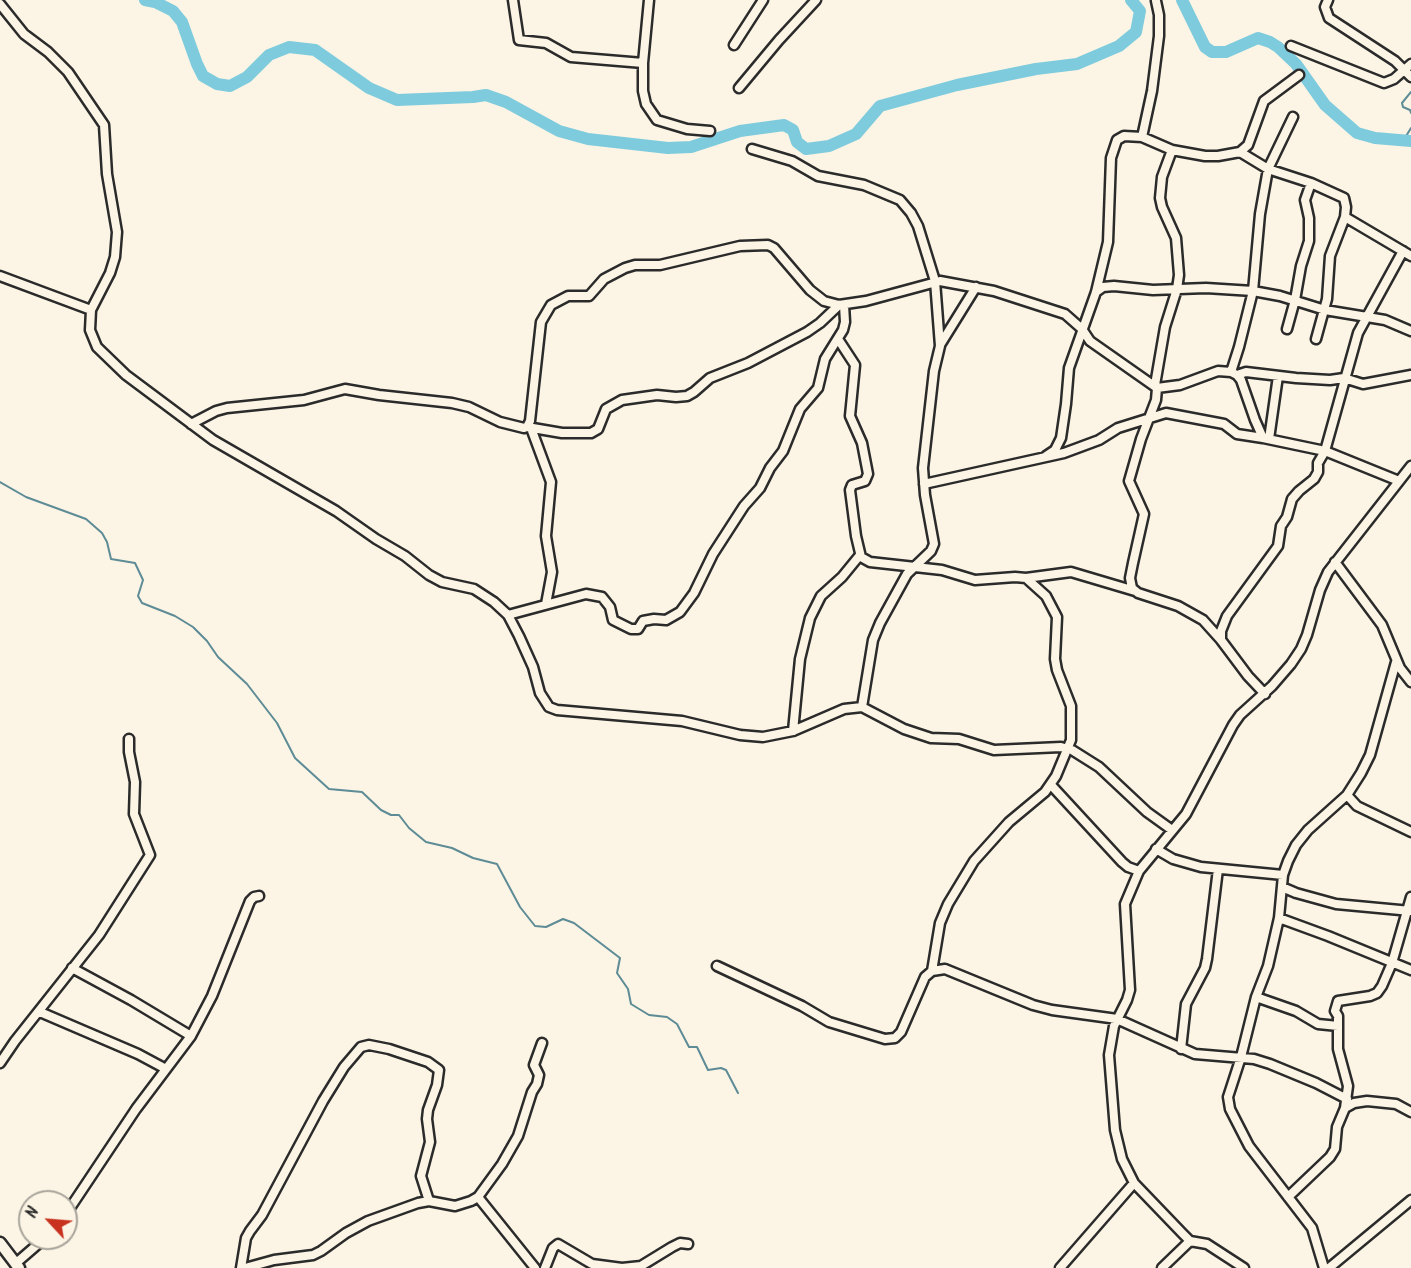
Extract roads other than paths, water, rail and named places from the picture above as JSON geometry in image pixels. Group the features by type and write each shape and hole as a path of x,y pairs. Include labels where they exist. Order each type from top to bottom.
{"street":[{"path":"513,0 519,40 546,43 570,57 643,63"},
{"path":"649,0 643,63 643,91 646,104 657,120 687,129 710,131"},
{"path":"734,45 763,0"},
{"path":"739,88 816,0"},
{"path":"1328,0 1325,7 1329,18 1408,67 1411,77"},
{"path":"1142,137 1152,91 1159,36 1156,1"},
{"path":"0,4 24,34 48,51 68,72 104,125 107,174 117,232 117,245 110,273 91,310 92,337 102,353 126,375 213,440 336,511 442,582 484,594 507,615 528,655 544,700 553,709 682,721 750,737 764,737 793,731 844,709 862,707 904,729 931,738 952,738 994,750 1013,751 1047,747 1069,749 1099,767 1147,812 1172,830"},
{"path":"1292,46 1384,83 1394,79 1408,67"},
{"path":"1046,456 1055,450 1061,438 1069,368 1096,292 1109,230 1110,168 1113,149 1120,137 1142,137 1172,150 1213,157 1240,152 1248,145 1264,101 1299,75"},
{"path":"1266,439 1234,373 1253,291 1260,214 1268,169 1293,117"},
{"path":"752,148 792,161 818,176 864,185 900,200 918,226 935,281 940,346 934,371 923,450 924,484 934,544 931,551 912,568 880,623 873,640 862,707"},
{"path":"1135,591 1130,578 1144,514 1129,480 1156,400 1165,327 1177,289 1179,264 1176,238 1161,207 1160,198 1162,177 1172,150"},
{"path":"1240,152 1268,169 1311,183 1344,198 1345,217 1330,256 1325,310 1316,339"},
{"path":"1287,329 1309,241 1305,200 1311,183"},
{"path":"1345,217 1411,256"},
{"path":"546,604 552,572 546,536 551,482 529,427 539,332 551,305 568,296 589,296 604,279 635,265 660,265 740,246 768,245 783,256 801,281 817,297 842,305 945,280 1004,293 1065,314 1082,328 1090,341 1156,386 1180,385 1218,371 1330,380 1344,378 1362,384 1411,375"},
{"path":"1221,640 1221,631 1227,616 1278,546 1281,526 1287,517 1292,499 1314,479 1318,472 1317,464 1324,451 1344,378 1365,318 1403,251"},
{"path":"0,276 91,310"},
{"path":"1096,292 1103,287 1114,286 1153,290 1206,288 1253,291 1295,300 1325,310 1385,320 1411,331"},
{"path":"940,346 976,287"},
{"path":"191,424 227,408 304,400 345,389 452,403 469,407 516,428 529,427 562,433 591,433 598,429 606,409 622,400 657,395 676,398 687,396 710,378 748,363 807,332 842,305"},
{"path":"507,615 579,595 595,594 607,601 613,620 632,629 638,629 643,621 666,620 680,612 694,593 713,554 783,451 796,415 818,388 825,359 838,339 845,322 842,305"},
{"path":"838,339 855,365 850,416 862,443 868,474 865,481 852,485 850,490 860,555 864,560 912,568 942,570 975,580 1026,578 1071,572 1135,591 1193,613 1203,620 1264,694"},
{"path":"1266,439 1278,376"},
{"path":"924,484 1064,453 1088,445 1118,428 1166,414 1224,424 1237,434 1324,451 1399,481"},
{"path":"1244,1268 1207,1244 1190,1240 1134,1183 1122,1159 1115,1130 1109,1055 1111,1035 1130,990 1125,904 1139,871 1186,814 1233,725 1291,664 1301,649 1320,590 1335,562 1411,466"},
{"path":"793,731 800,659 810,618 821,596 842,577 860,555"},
{"path":"1335,562 1382,625 1396,662 1411,682"},
{"path":"932,971 940,923 948,904 974,861 1009,822 1036,801 1051,785 1069,749 1072,727 1071,706 1055,659 1057,617 1046,596 1026,578"},
{"path":"1324,1268 1312,1228 1249,1146 1230,1109 1228,1097 1256,997 1268,966 1279,918 1283,875 1296,845 1308,830 1347,795 1370,756 1396,662"},
{"path":"0,1063 99,935 150,855 134,814 135,782 130,761 129,739"},
{"path":"1051,785 1122,862 1139,871"},
{"path":"1347,795 1357,806 1411,832"},
{"path":"1156,849 1187,864 1283,875"},
{"path":"1181,1049 1186,1004 1205,968 1207,959 1218,869"},
{"path":"1282,887 1336,904 1410,911"},
{"path":"78,1196 136,1109 191,1036 212,996 250,902 254,897 259,896"},
{"path":"1288,1197 1330,1157 1335,1149 1339,1118 1346,1104 1346,1075 1338,1048 1338,1016 1335,1011 1338,1001 1370,996 1377,993 1382,986 1410,911 1411,897"},
{"path":"1279,918 1411,970"},
{"path":"717,966 802,1006 830,1022 885,1039 895,1038 902,1032 925,977 932,971 945,969 1052,1011 1117,1019 1181,1049 1209,1056 1254,1059 1300,1075 1346,1104 1366,1101 1396,1104 1411,1112"},
{"path":"72,968 131,999 191,1036"},
{"path":"1256,997 1296,1011 1318,1024 1338,1026"},
{"path":"40,1012 138,1054 166,1069"},
{"path":"429,1201 421,1176 430,1142 428,1110 439,1070 428,1062 389,1049 369,1045 361,1047 323,1101 262,1215 250,1230 246,1238 243,1268 321,1251 346,1233 395,1210 429,1201 455,1206 478,1197 502,1164 518,1136 532,1092 537,1084 539,1075 534,1065 542,1043"},
{"path":"1060,1268 1134,1183"},
{"path":"478,1197 535,1268"},
{"path":"1329,1268 1411,1200"},
{"path":"1162,1268 1190,1240"},
{"path":"545,1268 553,1248 558,1245 592,1264 622,1268 641,1266 672,1246 680,1243 688,1244"},
{"path":"0,1244 17,1266 33,1250"}],"waterway":[{"path":"145,0 173,11 182,22 203,76 217,84 230,86 247,77 269,55 289,47 315,50 369,88 397,100 486,95 506,102 559,131 588,139 668,148 691,147 740,131 784,125 793,130 797,142 806,149 829,146 856,134 880,106 957,85 1036,69 1077,64 1119,46 1136,32 1140,11 1131,0"},
{"path":"1182,0 1205,47 1212,52 1226,52 1258,38 1270,42 1296,64 1325,105 1357,133 1375,138 1411,141"},
{"path":"1411,92 1402,103 1403,107 1411,113"},
{"path":"1403,141 1411,128"},
{"path":"0,482 26,497 86,519 102,533 111,559 135,563 143,580 138,596 142,603 175,616 193,627 218,657 247,684 277,723 295,758 329,789 362,792 381,810 391,815 399,815 409,828 426,842 452,848 473,858 497,864 520,907 535,926 546,927 563,919 574,923 620,958 617,973 628,989 631,1004 649,1015 667,1017 677,1024 689,1047 697,1047 708,1070 721,1068 726,1070 738,1093"}]}
